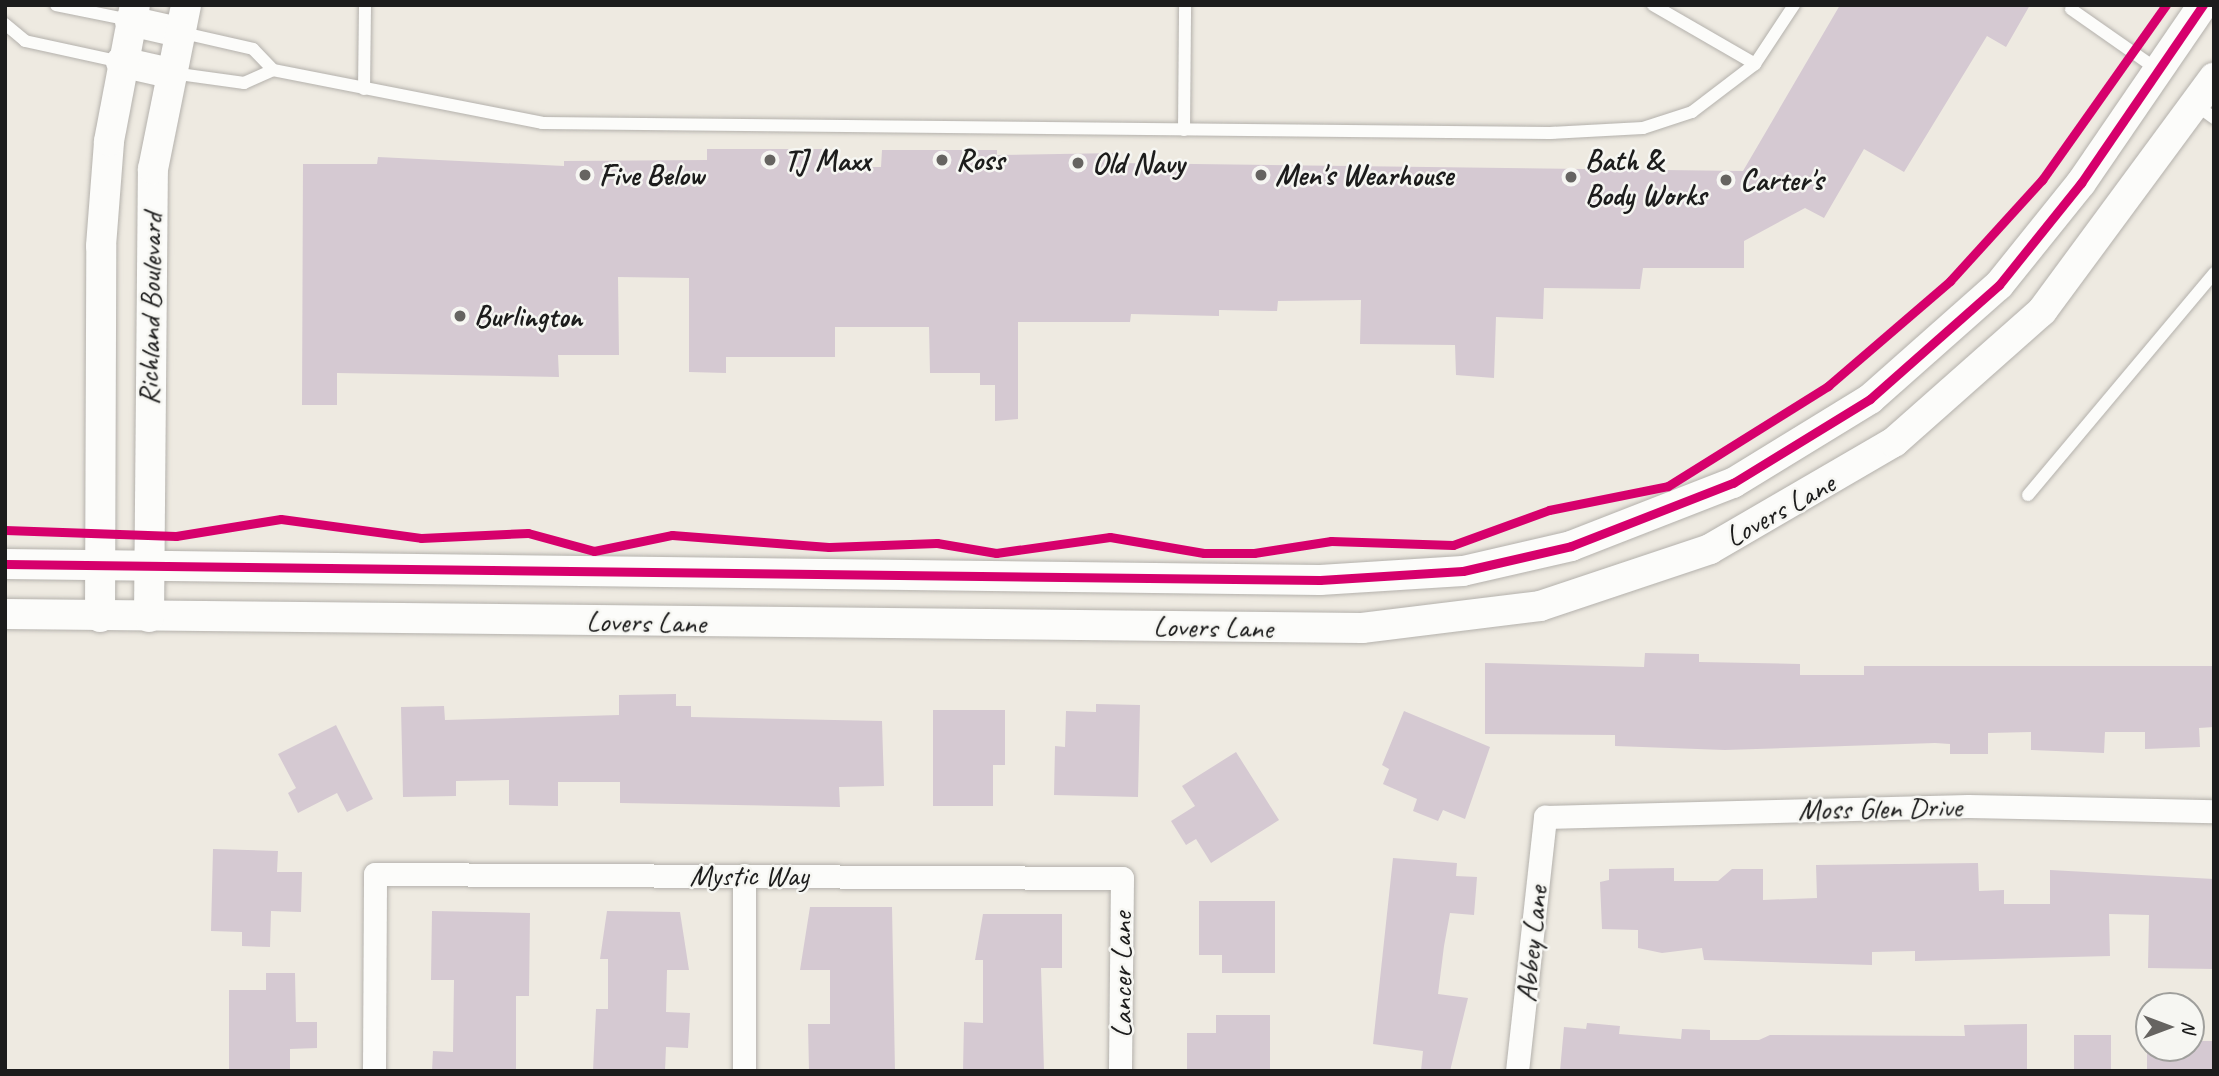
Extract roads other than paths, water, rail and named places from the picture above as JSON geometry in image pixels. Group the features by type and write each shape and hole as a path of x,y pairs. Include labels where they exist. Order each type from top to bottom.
{"street":[{"name":"Lovers Lane","path":"5,564 1320,580 1464,571 1571,546 1733,483 1870,399 1999,285 2203,5"},
{"path":"133,13 182,19"},
{"name":"Richland Boulevard","path":"100,617 101,246 121,62 133,13"},
{"name":"Richland Boulevard","path":"149,617 153,169 182,19"},
{"path":"121,62 170,73"},
{"name":"Lovers Lane","path":"5,614 1362,628 1540,606 1710,549 1895,442 2042,311 2205,111 2214,78"},
{"name":"Moss Glen Drive","path":"1545,817 1968,806 2214,811"},
{"name":"Abbey Lane","path":"1517,1071 1545,817"},
{"name":"Mystic Way","path":"374,1071 375,874 1122,878"},
{"path":"744,875 744,1071"},
{"name":"Lancer Lane","path":"1120,1071 1122,878"}],"lane":[{"path":"56,5 133,13"},
{"path":"364,89 365,5"},
{"path":"1184,130 1185,5"},
{"path":"1653,5 1755,64"},
{"path":"182,19 253,49 273,70 542,123 1184,130 1624,131 1692,112 1755,64 1794,5"},
{"path":"2071,9 2158,70"},
{"path":"5,24 25,41 121,62"},
{"path":"170,73 244,83 273,70"},
{"path":"2028,495 2214,273"}],"place":[{"name":"TJ Maxx","path":"770,160"},
{"name":"Ross","path":"942,160"},
{"name":"Old Navy","path":"1078,163"},
{"name":"Five Below","path":"585,175"},
{"name":"Men's Wearhouse","path":"1261,175"},
{"name":"Bath & Body Works","path":"1571,177"},
{"name":"Carter's","path":"1726,180"},
{"name":"Burlington","path":"460,316"}]}
